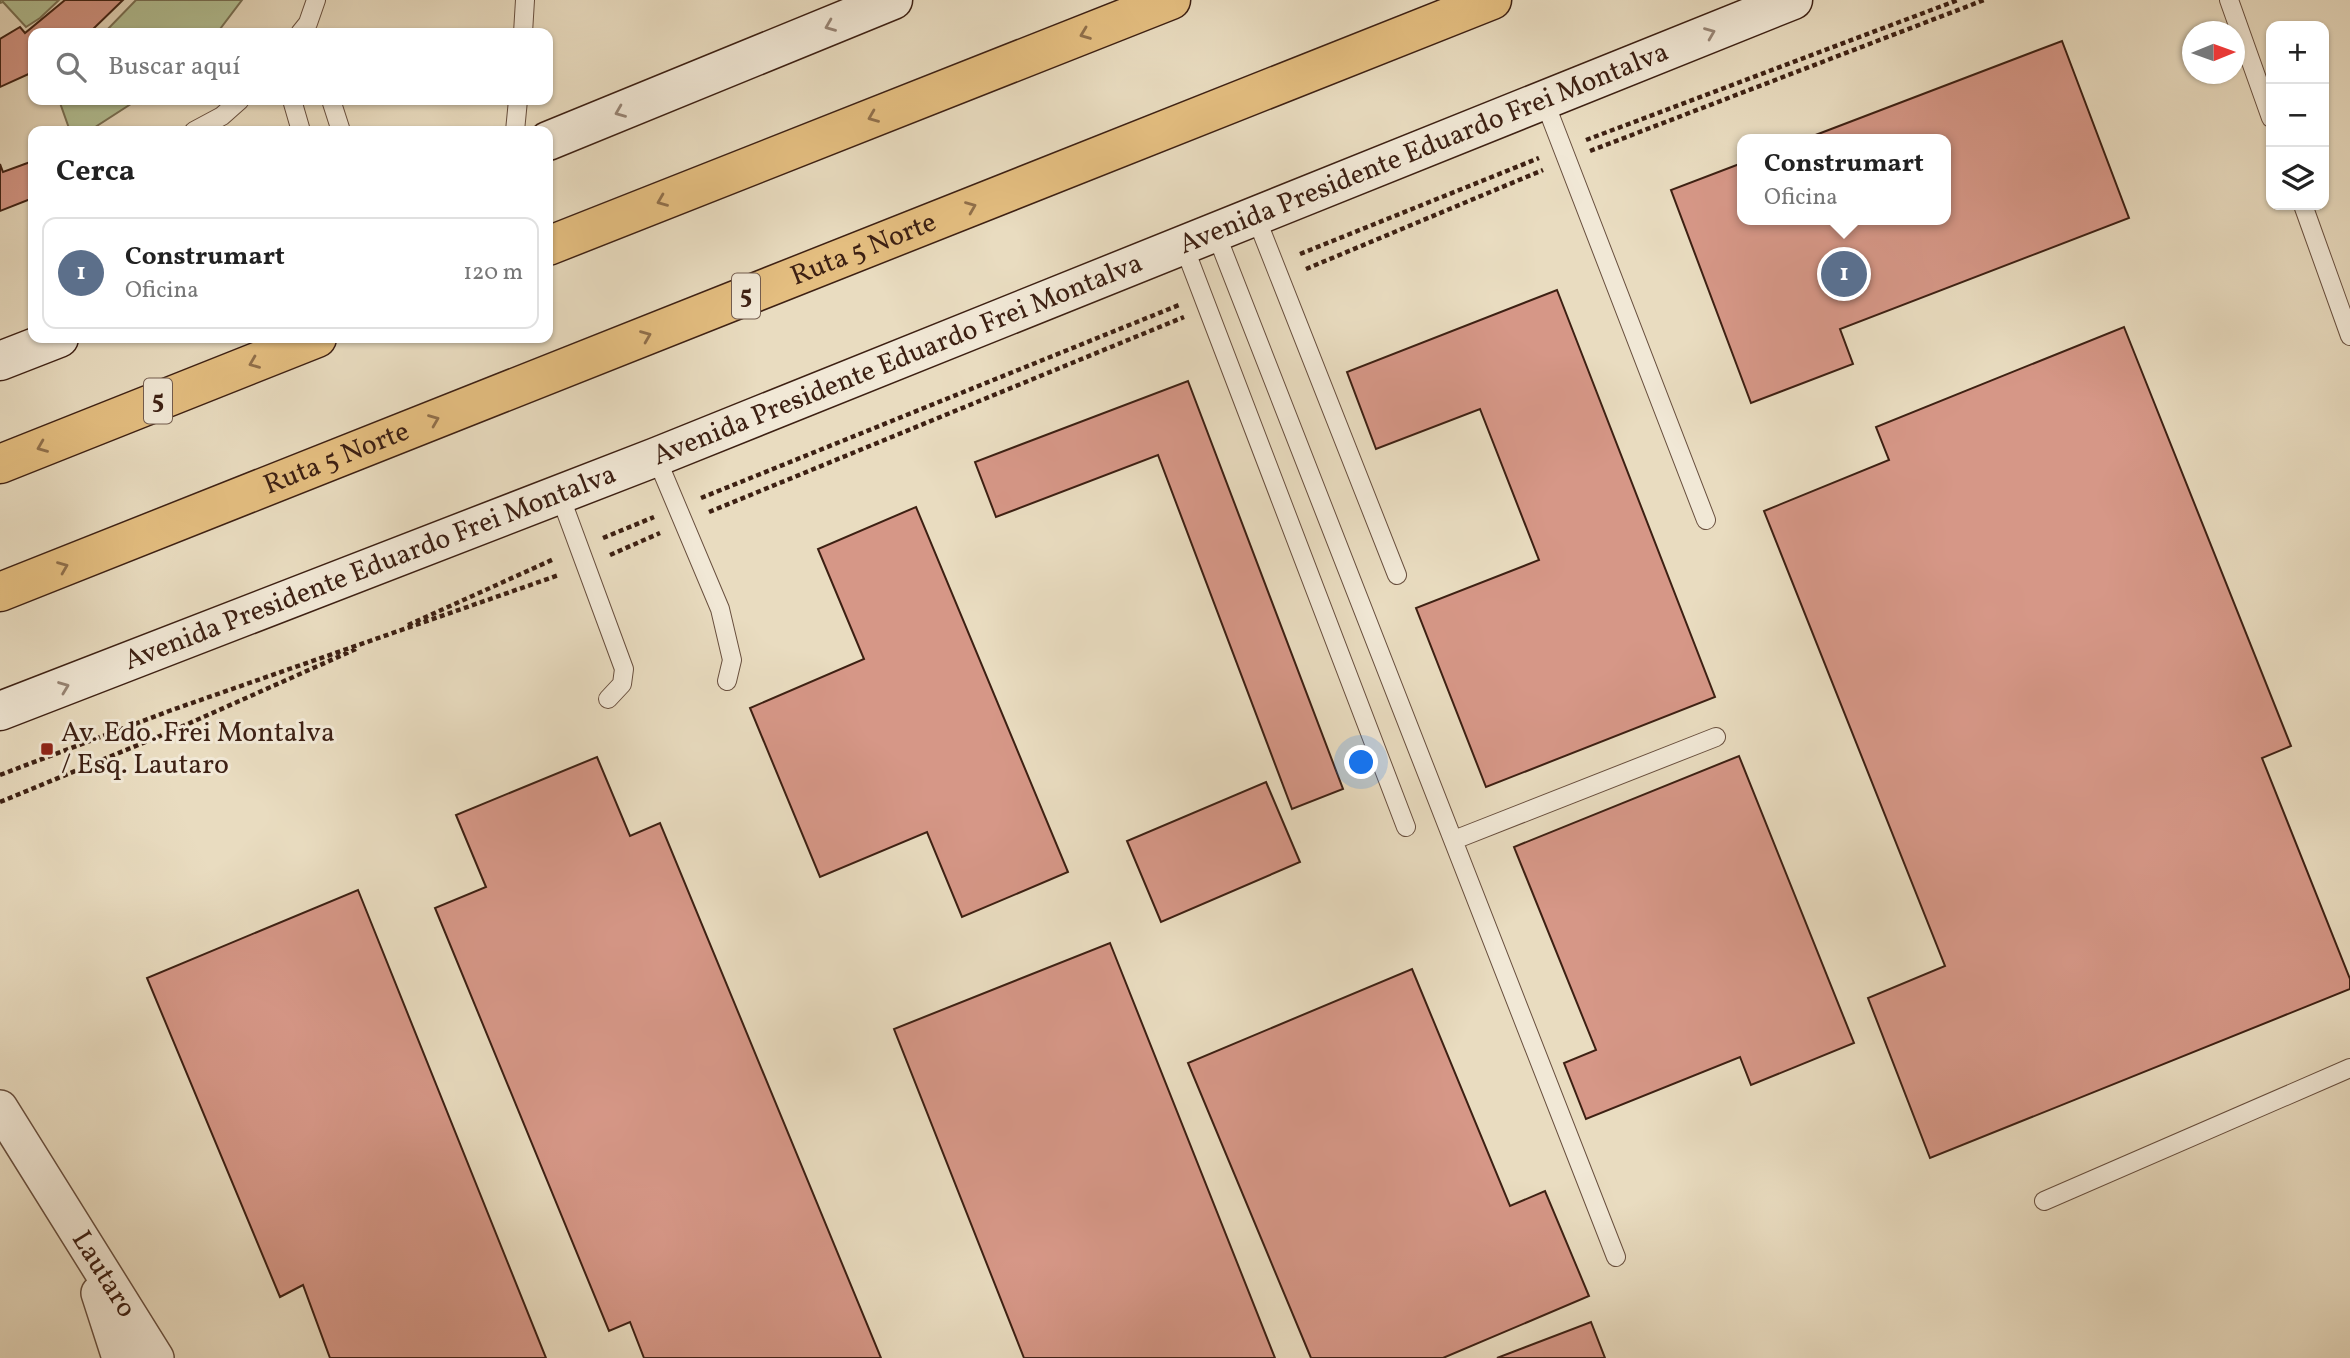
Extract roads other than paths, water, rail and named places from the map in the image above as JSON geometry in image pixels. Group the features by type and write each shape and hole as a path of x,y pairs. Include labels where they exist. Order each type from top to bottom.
{"highway":[{"path":"553,244 1171,0"},
{"name":"Ruta 5 Norte","path":"0,592 1492,0"},
{"name":"5","path":"0,464 304,343"}],"main road":[{"path":"553,139 893,0"},
{"name":"Avenida Presidente Eduardo Frei Montalva","path":"0,712 656,457 1793,0"},
{"path":"0,361 46,343"}],"street":[{"name":"Lautaro","path":"0,1108 156,1358"},
{"name":"Lautaro","path":"52,1191 88,1264 120,1358"}],"lane":[{"path":"307,28 316,0"},
{"path":"523,28 526,0"},
{"path":"2229,0 2266,104"},
{"path":"1544,100 1706,520"},
{"path":"203,126 222,116 234,105"},
{"path":"293,105 300,126"},
{"path":"333,105 339,126"},
{"path":"515,126 518,105"},
{"path":"2304,210 2350,336"},
{"path":"1255,215 1397,575"},
{"path":"1199,237 1205,302 1406,827"},
{"path":"1199,237 1454,840 1616,1257"},
{"path":"656,457 720,609 732,660 727,681"},
{"path":"559,494 624,669 621,684 608,699"},
{"path":"1454,840 1716,737"},
{"path":"2044,1201 2350,1068"}],"place":[{"name":"Construmart","path":"1844,274"},
{"name":"Av. Edo. Frei Montalva / Esq. Lautaro","path":"47,749"}]}
